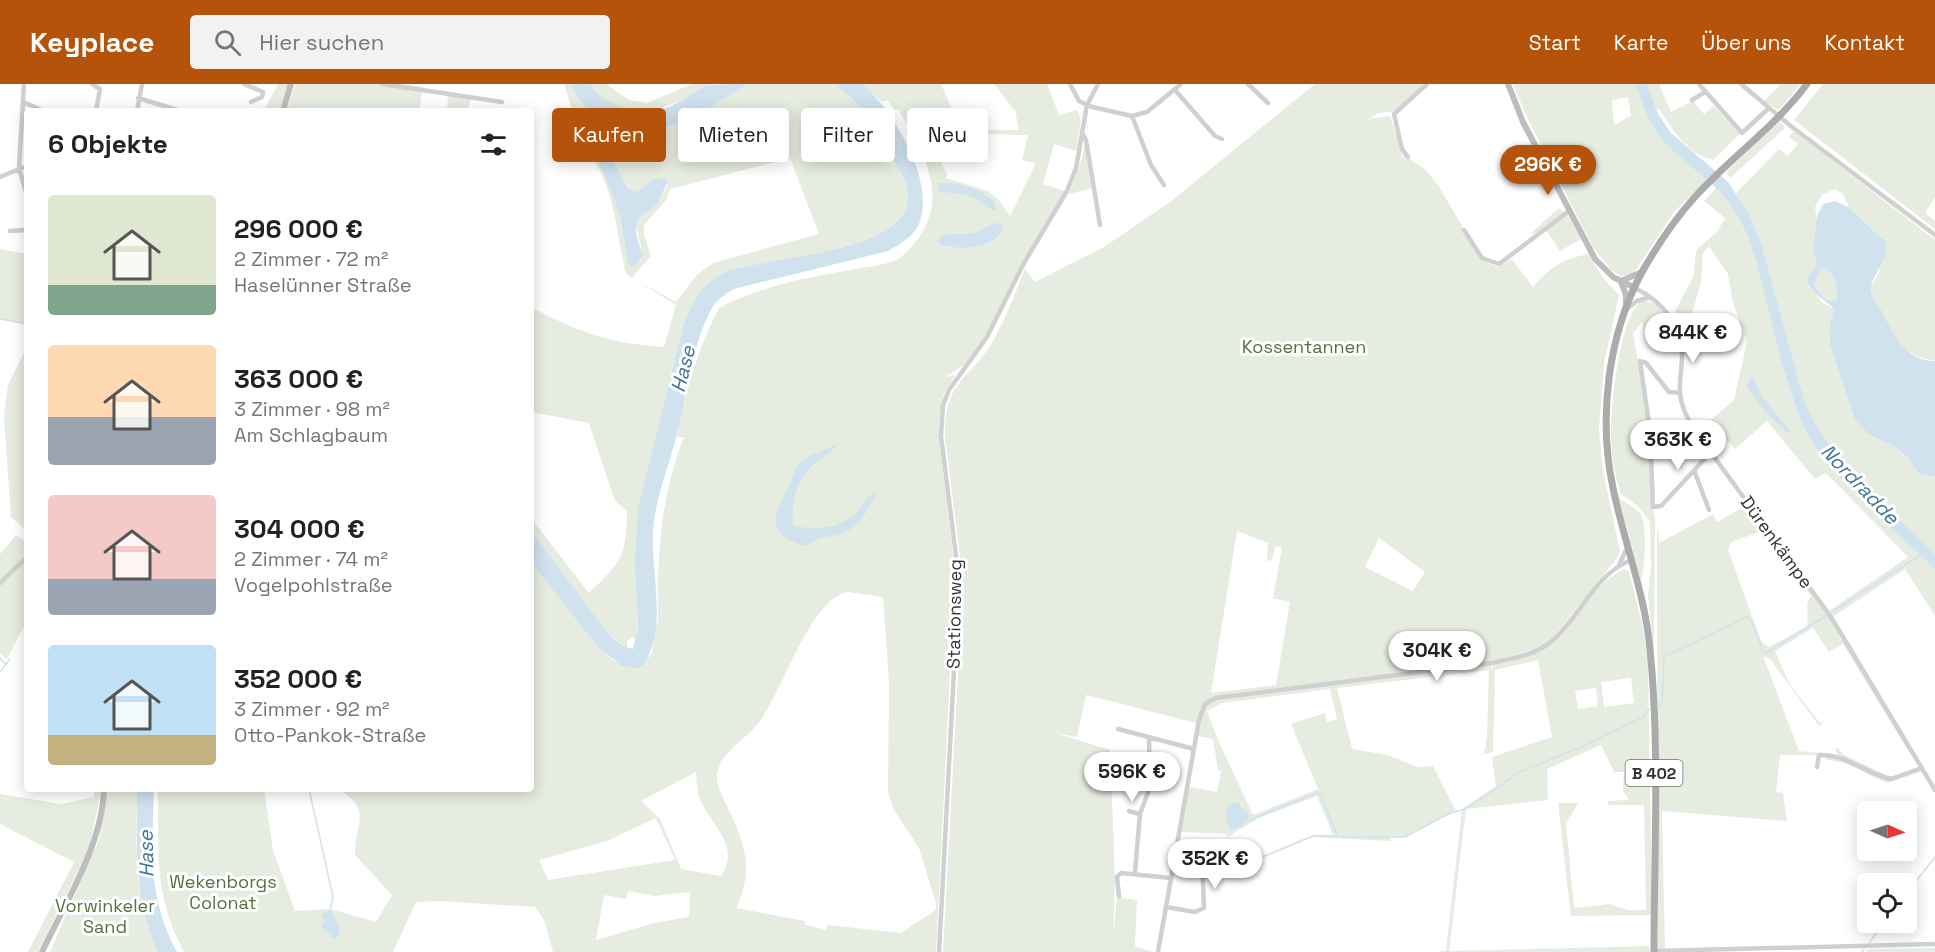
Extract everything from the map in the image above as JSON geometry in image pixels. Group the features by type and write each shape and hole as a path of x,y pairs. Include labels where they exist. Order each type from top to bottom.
{"main road":[{"name":"B 402","path":"1654,952 1651,662 1646,621 1613,486 1606,421 1613,356 1626,310 1642,272 1683,210 1772,123 1807,84"}],"street":[{"path":"24,84 19,168 24,186"},
{"path":"92,84 100,89 97,108"},
{"path":"138,108 142,84"},
{"path":"244,84 263,92 264,96 251,102"},
{"path":"284,108 291,84"},
{"path":"382,84 502,102"},
{"path":"1070,84 1077,99 1088,105 1132,116 1147,112 1181,84"},
{"name":"Stationsweg","path":"939,952 958,580 941,436 942,414 949,390 987,337 1024,263 1067,191 1076,168 1088,105 1098,84"},
{"path":"1248,84 1268,103"},
{"path":"1408,157 1402,149 1394,114 1427,84"},
{"path":"1508,84 1523,122 1595,259 1620,281 1635,288"},
{"path":"1700,84 1742,133 1769,108"},
{"path":"1741,84 1935,235"},
{"path":"1175,90 1215,136 1222,139"},
{"path":"1692,100 1705,92"},
{"path":"138,98 171,108"},
{"path":"22,102 37,108"},
{"path":"1132,116 1151,165 1164,185"},
{"path":"1082,133 1086,140 1100,225"},
{"path":"0,177 24,167"},
{"path":"1464,230 1482,258 1499,264 1569,211"},
{"path":"10,231 24,230"},
{"path":"1620,281 1642,272"},
{"path":"1620,281 1626,295 1626,310"},
{"name":"Dürenkämpe","path":"1635,288 1664,308 1678,332 1682,355 1680,393 1686,415 1831,617 1935,790"},
{"path":"1626,310 1637,301 1650,297"},
{"path":"1680,393 1668,392 1646,363 1640,361 1650,431 1653,507 1661,506 1711,452"},
{"path":"1694,470 1709,510"},
{"path":"1619,565 1628,545"},
{"path":"0,583 24,559"},
{"path":"1158,952 1202,708 1216,698 1492,663 1531,653 1552,641 1608,573 1631,560"},
{"path":"1118,729 1194,749"},
{"path":"1135,872 1140,814 1149,790 1149,737"},
{"path":"1817,767 1819,755 1825,755 1845,758 1892,779 1922,768"},
{"path":"1123,776 1149,776"},
{"path":"42,952 95,838 104,792"},
{"path":"1129,811 1140,814"},
{"path":"1204,848 1202,857 1204,908"},
{"path":"1175,852 1198,854 1202,857"},
{"path":"1119,896 1118,875 1135,872 1171,878"},
{"path":"1166,907 1195,912 1204,908 1211,909"},
{"path":"1654,952 1935,944"}],"green space":[{"path":"278,84 289,84 281,108 266,108"},
{"path":"295,84 402,84 423,87 420,108 288,108"},
{"path":"564,84 571,84 574,91 602,108 572,108"},
{"path":"590,84 606,84 629,100 647,103 692,84 711,84 660,108 617,108 603,99"},
{"path":"747,84 834,84 860,108 801,108 801,162 894,162 906,185 908,201 899,219 881,233 828,251 723,274 710,283 694,302 684,323 638,506 637,642 633,637 627,641 627,648 610,636 534,535 534,522 589,593 620,558 625,539 627,511 615,501 589,423 534,413 534,308 565,324 595,335 626,343 664,347 676,305 636,280 676,302 697,275 713,263 819,234 790,158 789,108 706,108"},
{"path":"863,84 941,84 952,108 907,108 907,124 898,109 893,108 887,100 882,102"},
{"name":"Wekenborgs Colonat","path":"994,84 1047,84 1059,115 1077,110 1081,119 1076,151 1054,144 1043,184 1065,191 986,335 966,364 944,378 956,374 944,394 939,436 955,572 936,952 553,952 545,922 535,907 441,901 416,902 393,952 184,952 174,931 162,891 158,853 158,792 264,792 273,850 295,911 330,909 376,922 392,895 355,855 359,812 350,797 343,792 534,792 534,566 607,655 624,665 643,666 652,652 656,622 658,626 661,531 669,484 684,437 677,437 680,420 699,355 719,308 750,294 783,284 894,261 913,245 927,222 932,206 929,173 925,162 941,162 947,174 946,178 988,191 999,200 1010,216 1036,163 1022,160 1028,135 988,134 988,130 1019,130 1015,111","holes":["847,592 883,597 889,681 888,792 894,810 919,848 936,903 936,910 901,933 828,925 826,930 805,925 805,921 736,908 745,880 745,855 738,830 718,786 719,766 766,712 808,630 833,599","696,772 700,800 724,838 727,847 726,866 721,876 681,869 660,819 641,801","656,818 675,860 548,880 539,860 607,841","628,891 655,896 690,892 689,917 654,923 596,940 604,895 626,899"]},
{"name":"Kossentannen","path":"1315,84 1425,84 1394,111 1379,113 1368,119 1390,116 1403,155 1401,157 1405,156 1425,169 1438,185 1482,260 1497,267 1512,259 1533,287 1558,265 1588,254 1603,278 1619,295 1604,363 1599,430 1603,471 1620,552 1552,639 1541,647 1494,661 1216,697 1204,704 1196,723 1086,695 1077,737 1055,733 1110,750 1115,879 1113,936 1117,897 1137,900 1135,946 1152,952 943,952 962,599 962,572 945,437 949,403 960,383 993,341 1025,269 1035,282 1104,247 1170,202","holes":["1237,531 1268,543 1267,561 1272,560 1275,546 1282,548 1273,598 1290,602 1276,685 1211,693","1379,538 1425,572 1413,591 1365,567"]},
{"path":"1513,84 1636,84 1642,102 1656,128 1673,147 1709,178 1674,212 1633,274 1621,276 1611,270 1593,247 1525,113","holes":["1628,97 1631,116 1614,125 1612,100"]},
{"path":"1647,84 1659,84 1671,112 1693,101 1704,114 1714,106 1740,134 1713,160 1696,153 1682,141 1660,110 1656,109"},
{"path":"1781,84 1801,84 1778,110 1764,101"},
{"path":"1823,84 1935,84 1935,197 1925,213 1935,221 1935,229 1794,120"},
{"path":"448,96 471,99 468,108 447,108"},
{"path":"1090,111 1086,140 1093,188 1069,194 1082,158"},
{"path":"1780,121 1785,128 1730,178 1727,174 1728,170"},
{"path":"678,124 678,162 775,162 670,189 666,200 644,225 644,234 651,256 632,278 626,274 614,213 601,173 595,162 601,162 620,215 628,265 641,260 642,255 637,219 657,205 668,184 654,179 637,192 627,189 612,162 666,162 666,127"},
{"path":"1794,131 1935,240 1935,361 1918,357 1904,348 1894,336 1872,296 1871,286 1879,273 1882,238 1850,209 1843,194 1834,189 1822,195 1815,207 1817,222 1813,251 1817,264 1810,274 1808,286 1823,303 1834,309 1829,329 1830,345 1855,420 1868,434 1894,446 1907,457 1919,474 1935,477 1935,554 1846,466 1816,425 1805,403 1762,246 1736,193 1779,149 1788,156 1798,144 1789,137"},
{"path":"1717,187 1736,213 1750,241 1760,271 1783,366 1804,425 1815,445 1846,483 1935,570 1935,616 1905,569 1834,616 1829,611 1908,557 1826,473 1815,479 1767,421 1735,449 1724,437 1713,451 1699,430 1734,400 1747,341 1733,303 1728,274 1709,246 1703,253 1701,282 1687,331 1682,335 1673,315 1694,275 1696,250 1717,232 1725,218 1704,201"},
{"path":"1559,208 1569,216 1581,239 1560,251 1546,230 1530,234"},
{"path":"0,249 24,253 24,323 0,319"},
{"path":"1821,268 1825,268 1834,278 1836,301 1826,300 1814,285"},
{"path":"1643,300 1657,304 1669,321 1661,329 1650,320 1648,330 1644,330 1642,322 1633,333 1647,412 1652,505 1655,518 1654,653 1648,595 1651,567 1650,522 1639,507 1621,494 1614,467 1611,440 1614,387 1622,343 1635,308"},
{"path":"24,352 24,528 11,517 4,417 8,385"},
{"path":"1619,498 1637,510 1643,520 1645,547 1641,580"},
{"path":"1747,505 1831,617 1841,640 1846,638 1912,748 1909,752 1843,644 1829,652 1813,628 1775,651 1790,685 1820,723 1824,721 1819,726 1770,659 1763,656 1799,751 1838,755 1835,749 1838,748 1844,755 1888,776 1918,767 1920,772 1887,783 1845,763 1825,759 1825,755 1780,755 1776,792 1783,793 1787,821 1662,811 1665,951 1658,952 1657,531 1658,529 1659,543 1713,514 1717,522","holes":["1762,531 1811,596 1806,627 1769,647 1761,641 1728,550 1731,542"]},
{"path":"16,535 24,541 24,626 7,659 0,653 0,554"},
{"path":"1624,569 1629,572 1643,627 1648,663 1652,915 1571,916 1558,803 1578,803 1566,824 1574,908 1609,904 1628,910 1646,910 1644,805 1608,805 1608,801 1629,800 1623,791 1624,772 1614,772 1601,745 1547,769 1548,800 1466,809 1449,951 1649,946 1650,952 1435,952 1446,951 1462,809 1496,786 1492,757 1552,737 1538,660 1495,670 1493,752 1480,755 1484,753 1487,739 1489,670 1337,688 1352,749 1388,755 1417,767 1433,766 1456,811 1405,837 1391,837 1391,841 1313,837 1236,869 1313,835 1333,835 1317,796 1261,817 1227,837 1227,834 1181,832 1189,787 1217,792 1221,771 1218,770 1213,739 1198,736 1203,711 1210,701 1491,665 1492,670 1493,664 1532,653 1553,642 1571,624 1594,593","holes":["1631,678 1634,703 1604,707 1601,682","1596,688 1598,706 1578,709 1575,691","1330,689 1337,719 1327,722 1325,713 1291,724 1318,789 1253,815 1207,711 1222,703","1235,802 1240,803 1250,818 1231,831"]},
{"path":"94,792 100,792 89,849 38,952 28,952 74,862 0,824 0,794 61,804 94,797"},
{"name":"Vorwinkeler Sand","path":"107,792 137,792 140,892 150,932 158,952 50,952 99,839"},
{"path":"1935,948 1935,952 1866,952 1868,949"}],"water":[{"path":"571,84 590,84 606,100 622,108 588,108"},
{"path":"747,84 709,108 678,108 678,124 666,127 665,108 710,85"},
{"path":"834,84 863,84 884,108 860,108"},
{"name":"Nordradde","path":"1636,84 1647,84 1658,114 1670,132 1728,182 1749,214 1762,246 1805,403 1816,425 1846,466 1935,554 1935,570 1845,482 1814,444 1791,393 1756,260 1743,226 1721,193 1658,134 1648,116"},
{"name":"Hase","path":"895,123 907,144 907,162 915,162 922,188 923,207 919,224 910,236 888,251 734,289 713,306 698,341 673,450 656,508 653,549 657,618 651,651 643,666 635,668 622,666 598,647 534,566 534,535 610,636 623,646 633,649 638,628 635,562 638,506 684,323 694,302 709,283 722,274 741,268 828,251 857,243 882,232 900,218 908,200 903,178 894,162"},
{"path":"599,162 614,162 628,189 637,192 654,179 665,178 668,181 657,205 637,219 636,234 643,256 634,266 628,265 620,215"},
{"path":"938,183 975,189 994,201 997,210 990,209 966,195 939,192"},
{"path":"1835,201 1848,207 1886,242 1883,262 1872,284 1874,300 1895,336 1908,351 1916,357 1935,361 1935,477 1919,474 1907,457 1894,446 1868,434 1855,420 1830,345 1829,329 1834,309 1811,289 1807,279 1817,264 1813,251 1817,216 1823,204","holes":["1821,268 1825,268 1835,283 1836,301 1826,300 1814,285"]},
{"path":"1000,223 1003,229 998,236 984,245 958,248 941,245 938,241 940,236 973,233 992,224"},
{"path":"1752,376 1763,398 1790,431 1789,434 1765,412 1748,388 1747,384"},
{"path":"838,444 812,466 800,482 793,504 793,525 825,528 841,523 855,514 869,496 877,492 862,518 852,528 807,546 793,542 778,530 776,522 779,505 800,463"},
{"name":"Hase","path":"137,792 154,792 152,853 156,892 167,931 177,952 158,952 140,892"},
{"path":"1238,802 1249,815 1249,821 1231,831 1226,814 1230,804"},
{"path":"330,910 340,926 339,935 334,939 321,926 325,921 321,915"}],"waterway":[{"path":"0,319 24,323"},
{"path":"1832,612 1922,554"},
{"path":"1660,706 1662,704 1664,657 1747,617 1751,620 1763,651 1766,653 1827,615"},
{"path":"0,658 5,664"},
{"path":"0,672 10,659"},
{"path":"1581,747 1643,717 1649,709"},
{"path":"1249,820 1317,793 1321,796 1338,837 1405,837 1450,813 1466,809 1518,773 1578,748"},
{"path":"310,792 333,897 330,910"},
{"path":"1236,868 1313,836 1337,836"},
{"path":"1917,880 1935,857"},
{"path":"1869,943 1877,933"}]}
